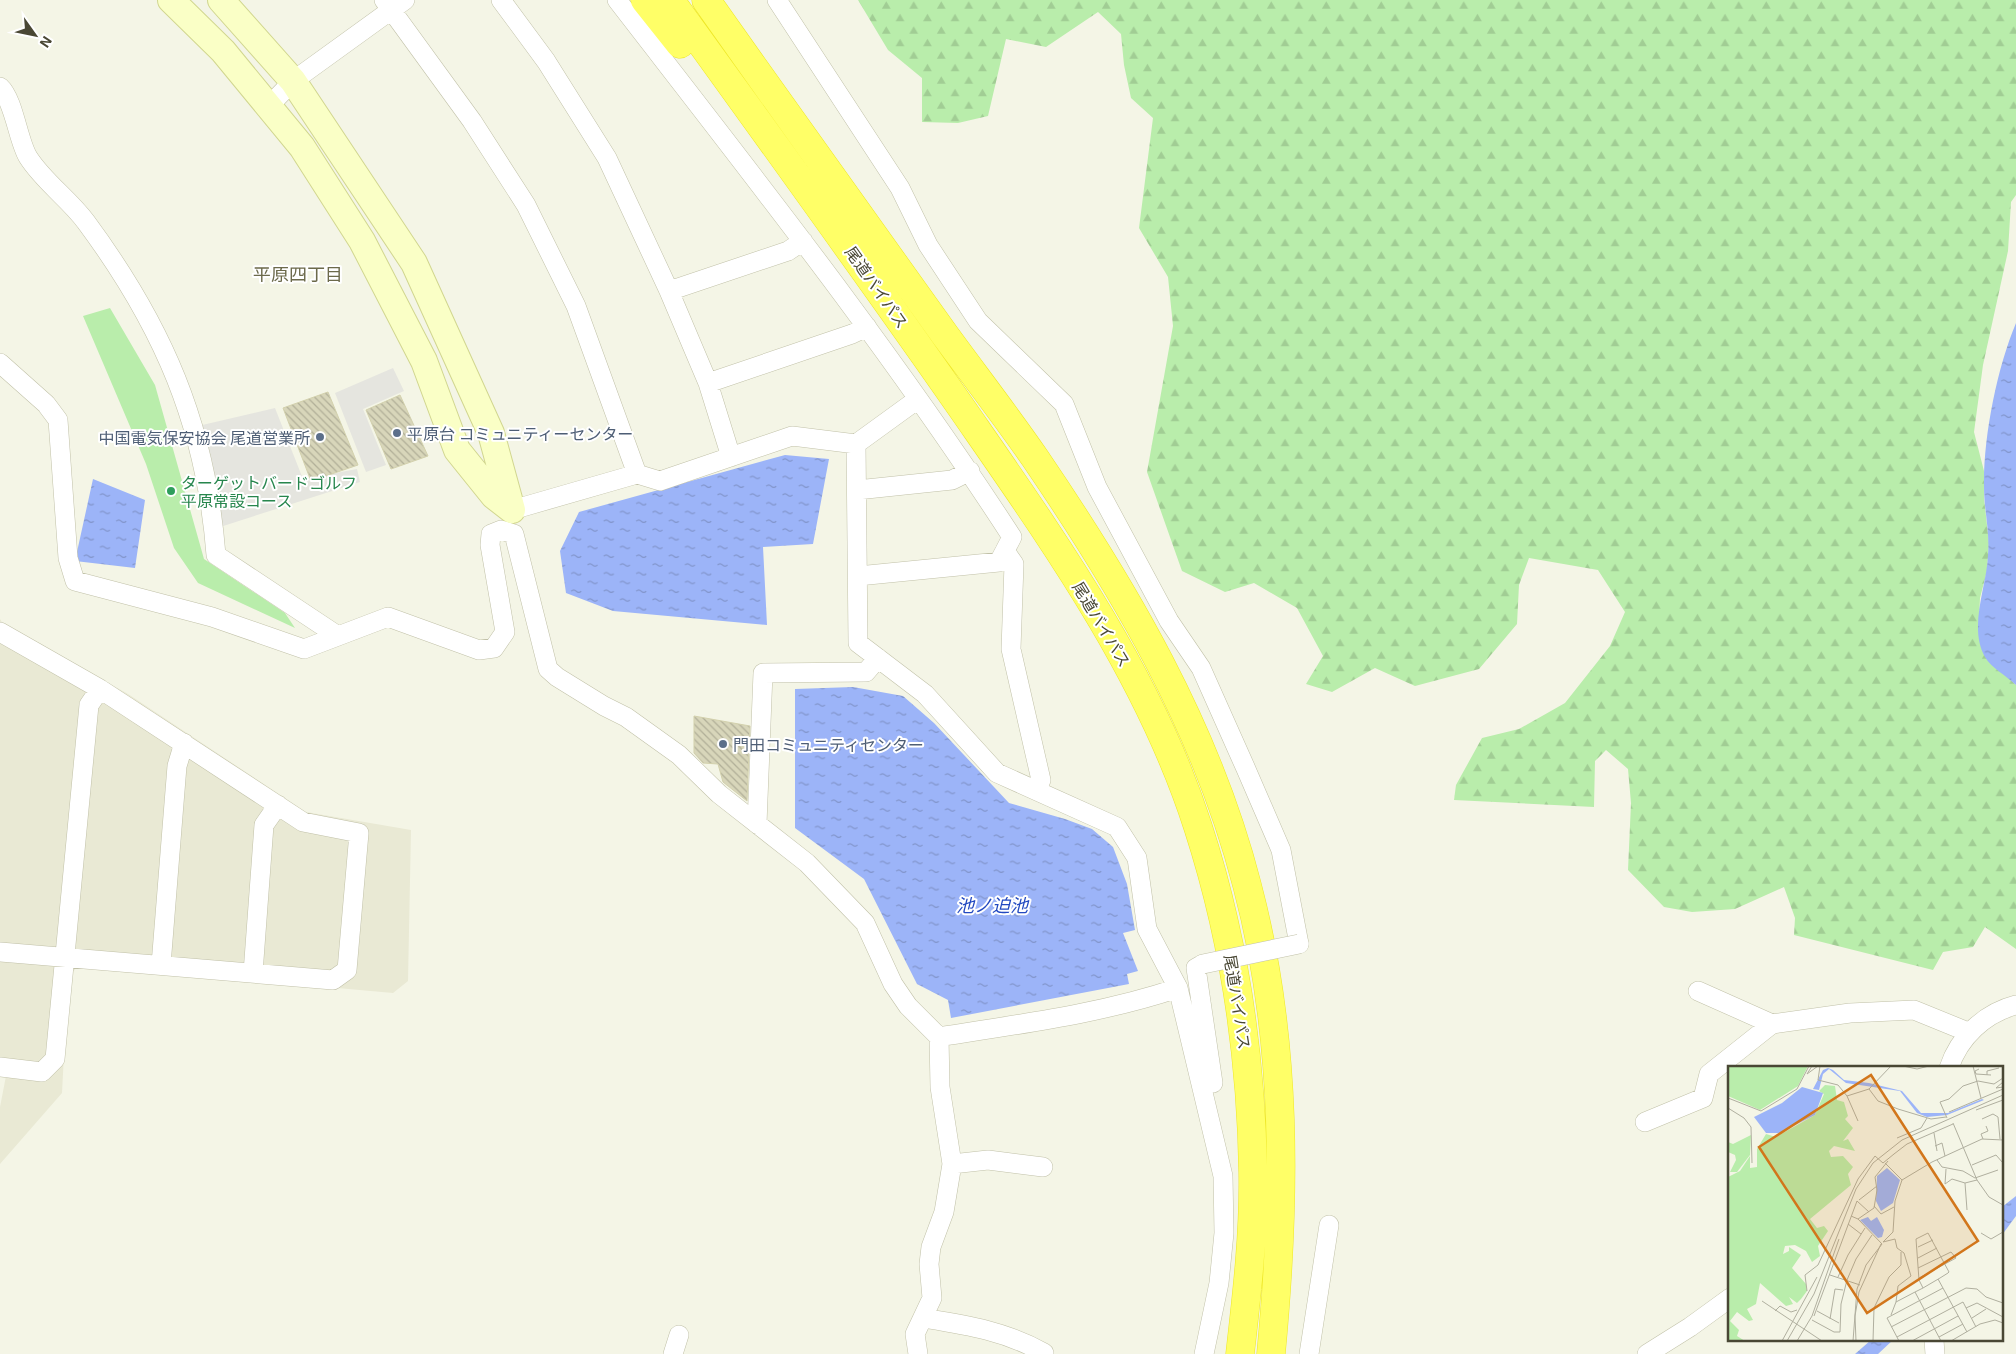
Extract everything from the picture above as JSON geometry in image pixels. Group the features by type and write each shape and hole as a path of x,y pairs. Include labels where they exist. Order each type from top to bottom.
{"highway":[{"path":"645,0 865,269"},
{"name":"尾道バイパス","path":"670,0 865,269 1008,475 1095,610 1140,689 1170,754 1198,825 1216,891 1234,969 1245,1035 1250,1093 1253,1175 1250,1258 1240,1354"},
{"name":"尾道バイパス","path":"706,0 1034,456 1122,593 1162,666 1198,742 1227,815 1248,886 1265,963 1276,1032 1282,1187 1280,1261 1271,1354"},
{"path":"714,0 750,62"}],"street":[{"path":"171,0 223,51 302,147 362,241 424,361 458,450 494,496 512,510"},
{"path":"221,0 292,81 414,263 490,432 512,510"},
{"path":"500,0 546,61 607,158 669,291 708,383 731,457"},
{"path":"617,0 803,241 970,471 1012,536 999,562 858,576"},
{"path":"777,0 900,188 928,245 978,321 1064,404 1097,487 1169,621 1201,668 1281,850 1299,944 1203,964 1196,968 1218,1114 1212,1121"},
{"path":"269,106 292,81 394,3 526,205 576,306 637,474"},
{"path":"0,87 21,136 27,156 84,220 118,268 161,344 183,392 199,442 212,511 216,555 338,636"},
{"path":"669,291 788,251 803,241"},
{"path":"708,383 852,334 866,327"},
{"path":"0,364 46,404 58,420 68,558 75,581 212,617 304,649 388,617 478,650 494,648 505,632 490,545 491,534 501,530 514,534 548,668 558,678 626,717 679,755 719,794 807,863 865,923 893,984 908,1006 939,1037 940,1087 952,1164 944,1212 931,1247 929,1264 932,1298 916,1334 918,1354"},
{"path":"512,510 526,504 637,474 660,481 792,436 856,444 918,400"},
{"path":"458,450 490,432"},
{"path":"856,444 858,643 925,694 997,773 1117,826 1137,858 1147,929 1178,988 1212,1121 1223,1176 1224,1233 1218,1283 1204,1354"},
{"path":"857,490 952,480 970,471"},
{"path":"1005,551 1014,564 1011,649 1041,780 1037,790"},
{"path":"0,952 161,964 333,980 346,970 359,833 303,822 100,689 3,640"},
{"path":"757,824 763,673 866,672 878,658"},
{"path":"0,1067 42,1072 55,1059 89,706 100,689"},
{"path":"161,964 177,766 184,743"},
{"path":"253,973 264,825 278,806"},
{"path":"939,1037 1082,1012 1149,998 1178,988"},
{"path":"1698,991 1772,1024"},
{"path":"1950,1066 1968,1032 2004,1008 2016,1005"},
{"path":"1645,1122 1702,1098 1709,1074 1772,1024 1850,1013 1914,1010 1968,1032"},
{"path":"952,1164 988,1160 1043,1167"},
{"path":"1309,1354 1329,1225"},
{"path":"1647,1354 1690,1327 1728,1299"},
{"path":"923,1318 982,1327 1025,1342 1044,1353"},
{"path":"674,1354 679,1335"}],"shaded area":[{"path":"393,368 404,391 363,409 386,465 366,472 335,393"},
{"path":"275,408 303,479 357,469 360,482 217,528 198,426"},
{"path":"0,619 3,624 128,694 306,812 411,830 408,981 393,993 79,965 68,977 62,1093 0,1164 0,1107 6,1076 0,1074"}],"green space":[{"path":"858,0 2016,0 2016,195 2011,202 2008,251 1983,365 1974,432 1984,471 1984,498 1989,543 1987,571 1980,598 1979,620 2008,677 2016,685 2016,949 1985,927 1973,947 1943,952 1933,970 1794,935 1795,918 1784,887 1735,909 1692,912 1664,907 1628,870 1631,803 1628,769 1606,750 1595,761 1594,807 1454,800 1456,785 1482,738 1519,729 1565,703 1610,646 1625,612 1598,570 1529,558 1519,585 1517,624 1479,669 1415,686 1375,668 1332,692 1306,684 1323,656 1297,608 1254,583 1225,592 1182,571 1147,472 1173,326 1168,277 1139,228 1153,118 1131,98 1124,65 1121,34 1098,12 1046,47 1006,39 988,116 958,123 922,122 922,78 888,50"},
{"name":"ターゲットバードゴルフ 平原常設コース","path":"110,308 155,385 204,559 285,613 295,628 198,583 174,548 146,464 83,316"}],"water":[{"path":"2016,323 2016,685 1985,657 1980,645 1978,620 1987,567 1988,546 1984,487 1986,447 1997,382"},
{"path":"785,455 829,459 813,544 763,547 767,625 613,611 566,593 560,551 579,512"},
{"path":"93,479 145,500 135,568 75,561"},
{"name":"池ノ迫池","path":"853,687 903,696 934,723 1009,803 1092,829 1113,847 1127,884 1135,930 1123,933 1138,971 1127,974 1129,984 951,1018 948,1000 917,984 864,879 795,828 795,689"},
{"path":"2016,1196 2016,1216 2004,1232 2004,1205"},
{"path":"1869,1342 1891,1342 1878,1354 1855,1354"}],"building":[{"name":"中国電気保安協会 尾道営業所","path":"328,392 358,465 311,481 283,408"},
{"name":"平原台 コミュニティーセンター","path":"400,395 428,456 391,469 366,410"},
{"name":"門田コミュニティセンター","path":"694,716 750,726 747,801 723,782 718,764 703,763 694,753"}],"place":[{"name":"平原台 コミュニティーセンター","path":"397,433"},
{"name":"中国電気保安協会 尾道営業所","path":"320,437"},
{"name":"ターゲットバードゴルフ 平原常設コース","path":"171,491"},
{"name":"門田コミュニティセンター","path":"723,744"}],"district":[{"name":"平原四丁目","path":"298,274"}]}
